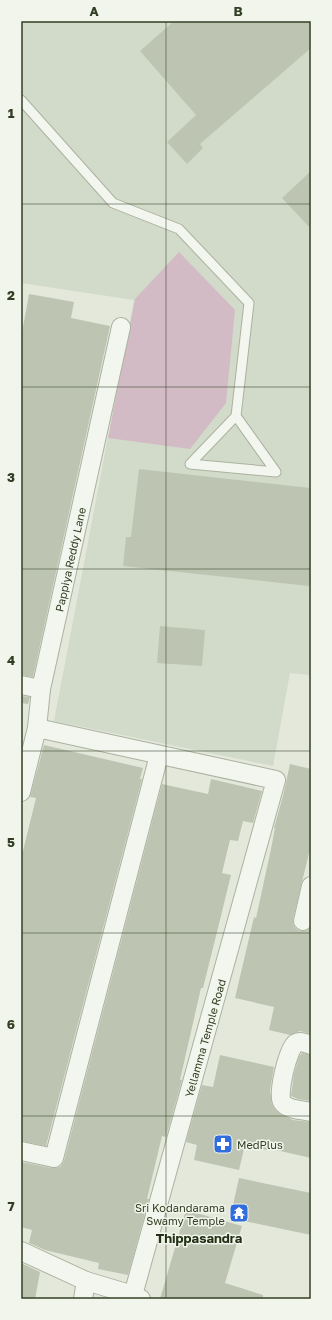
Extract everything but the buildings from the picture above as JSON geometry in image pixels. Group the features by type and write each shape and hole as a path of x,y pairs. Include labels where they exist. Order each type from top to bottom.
{"street":[{"name":"Pappiya Reddy Lane","path":"21,792 37,728 42,690 121,327"},
{"path":"21,685 42,690"},
{"path":"21,1151 54,1158 160,755 37,728"},
{"name":"Yellamma Temple Road","path":"137,1297 276,780 160,755"},
{"path":"303,921 310,892"},
{"path":"311,1045 298,1042 295,1044 290,1052 280,1092 282,1102 287,1107 311,1112"},
{"path":"21,1251 86,1281 137,1297"},
{"path":"83,1299 86,1281"}],"lane":[{"path":"21,100 113,203 179,229 249,303 236,416 190,464 276,472 236,416"}],"shaded area":[{"path":"21,21 311,21 311,675 290,673 273,766 54,721 134,300 21,283"},
{"path":"179,252 235,310 226,403 190,449 108,438 135,299"}],"place":[{"name":"MedPlus","path":"223,1144"},
{"name":"Sri Kodandarama Swamy Temple","path":"239,1213"}],"district":[{"name":"Thippasandra","path":"199,1238"}]}
